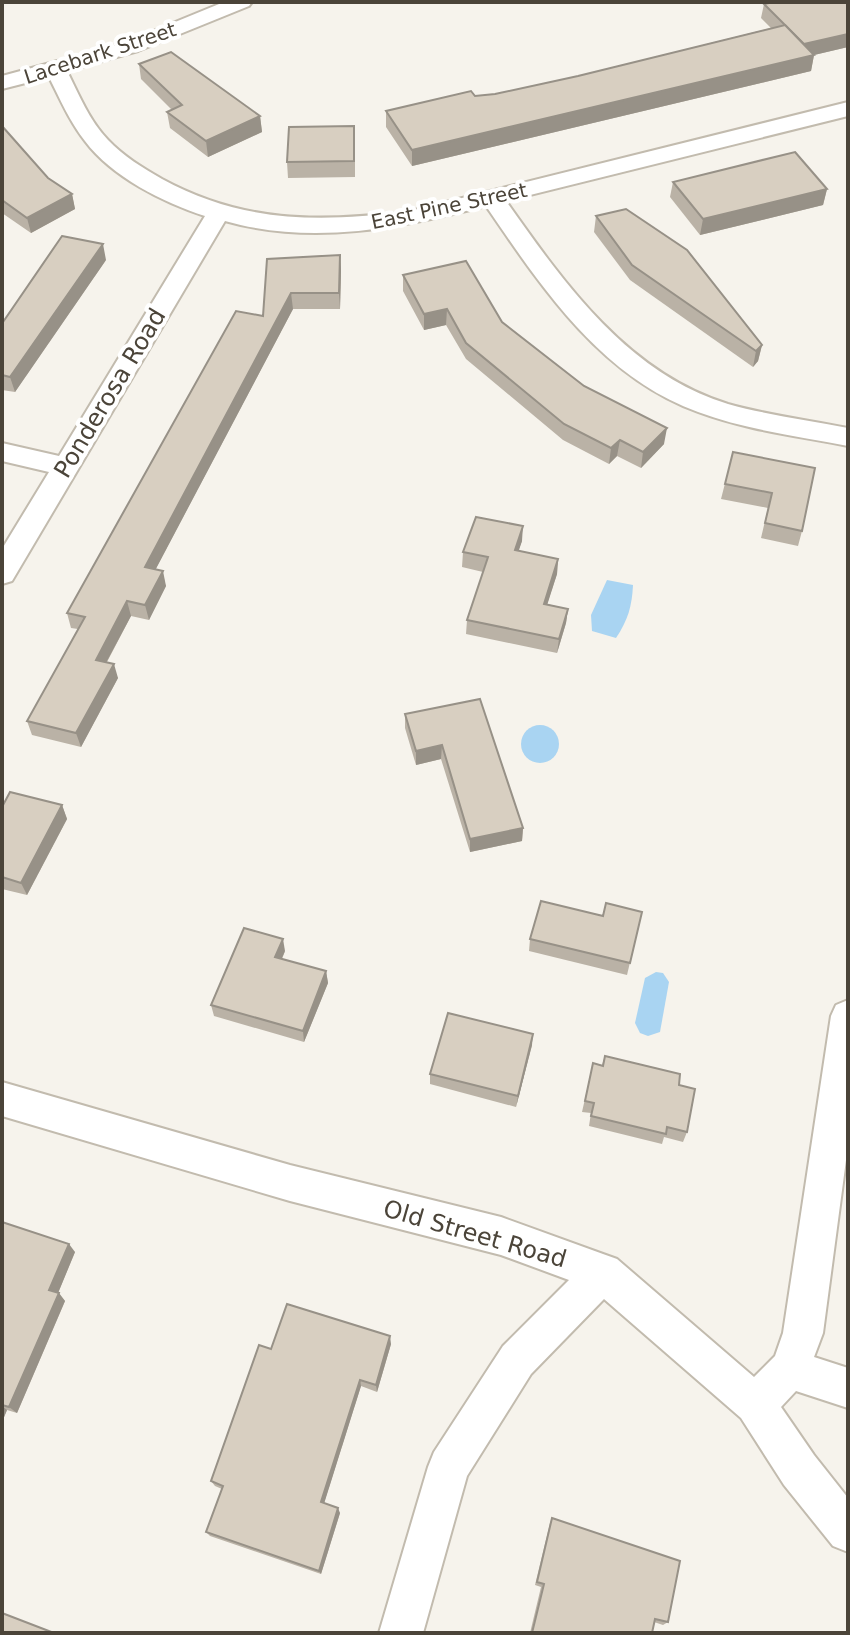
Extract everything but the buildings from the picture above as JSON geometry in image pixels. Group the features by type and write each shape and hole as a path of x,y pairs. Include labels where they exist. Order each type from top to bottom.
{"street":[{"name":"Lacebark Street","path":"2,83 131,47 242,2"},
{"name":"East Pine Street","path":"56,70 83,123 120,163 180,201 218,214 264,223 361,226 406,219 848,109"},
{"path":"492,198 546,276 610,347 639,370 682,397 708,407 848,437"},
{"name":"Ponderosa Road","path":"2,573 218,214"},
{"path":"2,452 66,467"},
{"path":"755,1404 790,1369 803,1333 848,1016"},
{"name":"Old Street Road","path":"2,1099 290,1183 501,1236 603,1273 755,1404 799,1470 848,1531"},
{"path":"401,1633 449,1467 517,1360 603,1273"},
{"path":"790,1369 848,1388"}],"water":[{"path":"607,580 633,585 629,613 616,638 592,631 591,615"},
{"path":"540,725 554,730 559,744 554,758 540,763 526,758 521,744 526,730"},
{"path":"656,972 663,973 669,982 660,1032 648,1036 640,1033 635,1023 645,978"}]}
